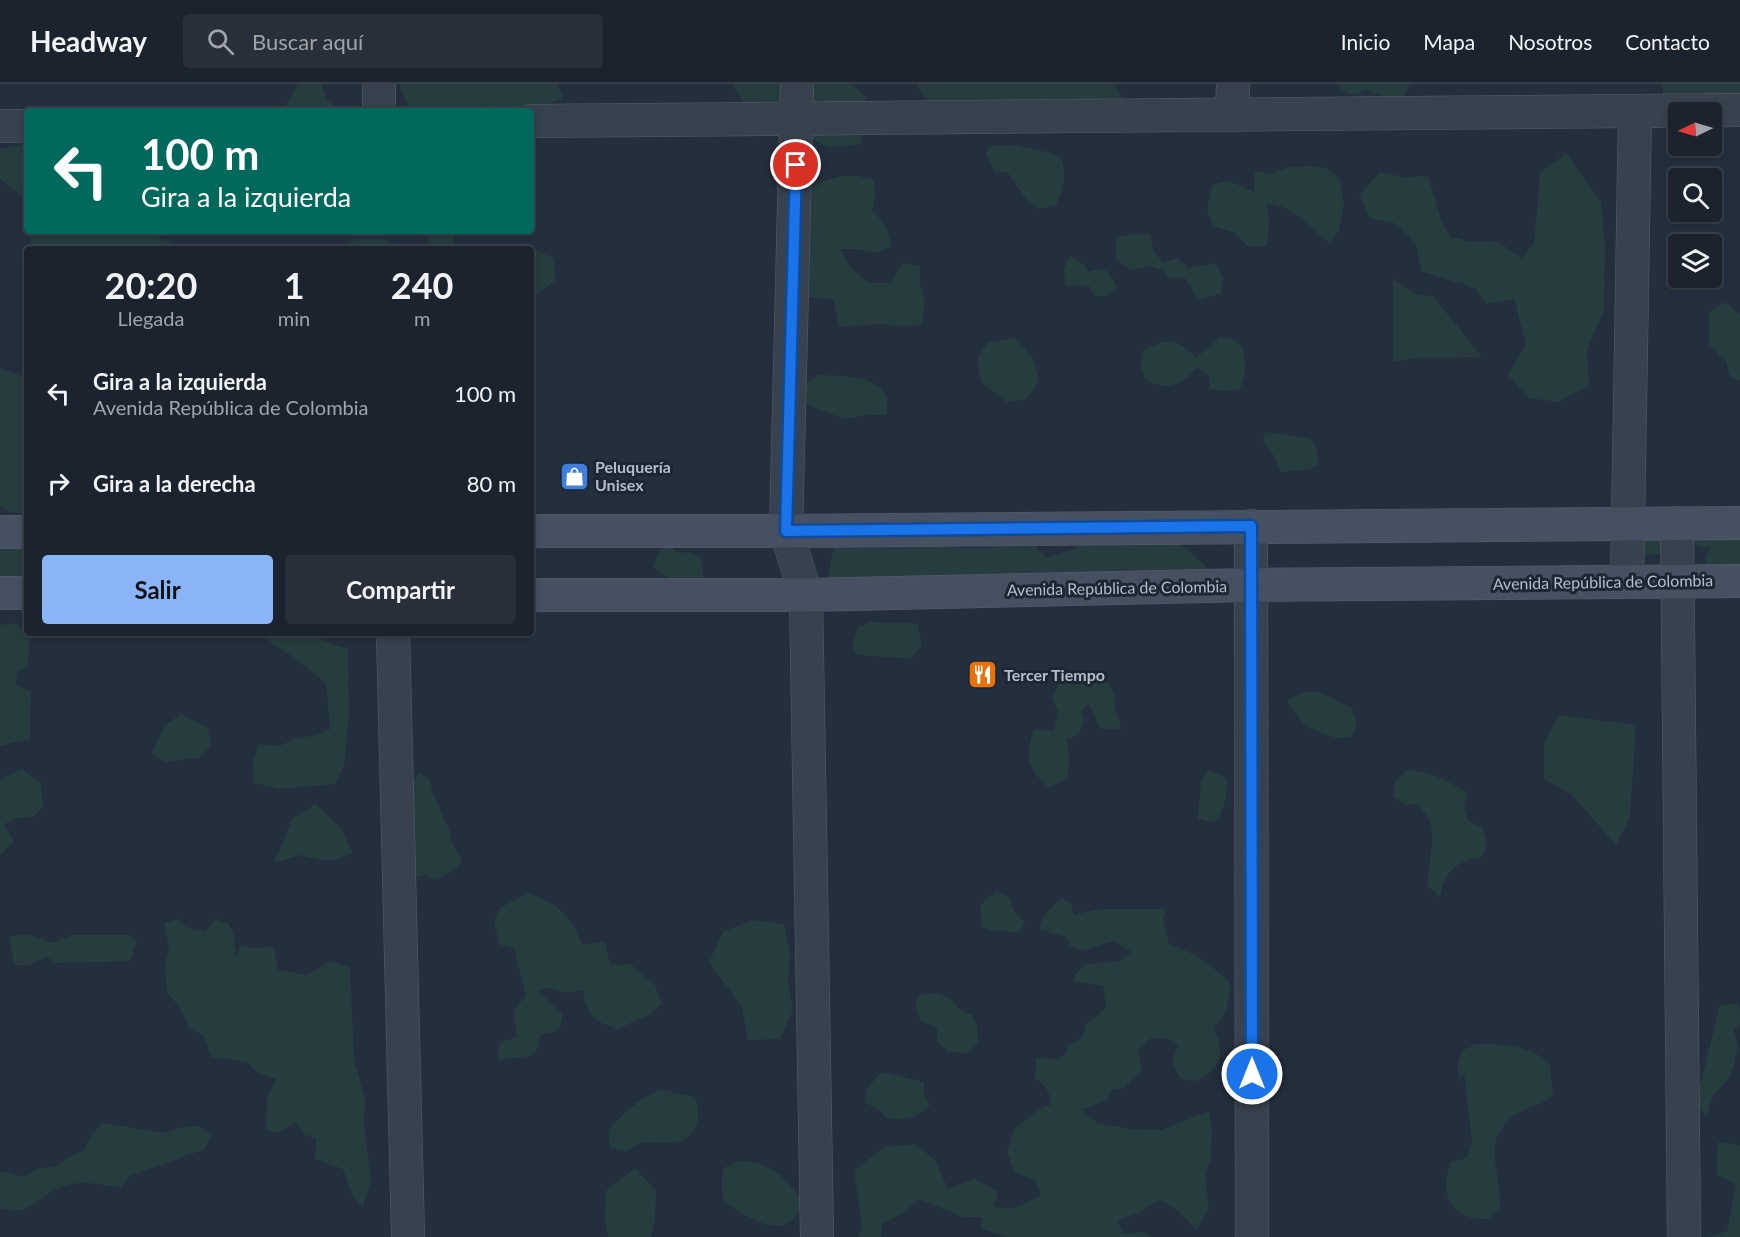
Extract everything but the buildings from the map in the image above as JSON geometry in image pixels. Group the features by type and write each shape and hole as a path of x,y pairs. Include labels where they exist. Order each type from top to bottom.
{"street":[{"path":"379,84 379,108"},
{"path":"797,84 786,531 806,595 817,1237"},
{"path":"534,121 797,119 1232,99 1635,111 1681,97 1740,110"},
{"path":"1627,582 1635,111"},
{"path":"0,126 24,126"},
{"path":"1677,523 1684,1237"},
{"path":"534,531 1740,523"},
{"path":"1251,526 1252,1237"},
{"path":"0,532 24,532"},
{"name":"Avenida República de Colombia","path":"534,595 806,595 1251,585 1740,581"},
{"path":"0,593 24,593"},
{"path":"393,636 408,1237"}],"green space":[{"path":"298,84 321,84 326,98 336,108 285,108"},
{"path":"399,84 558,84 563,99 533,108 499,108 486,105 478,108 409,108"},
{"path":"732,84 790,84 786,100 766,114 744,103"},
{"path":"804,84 851,84 867,98 861,144 829,148 791,127"},
{"path":"917,84 1114,84 1122,97 1112,107 934,103 923,95"},
{"path":"1337,84 1410,84 1403,98 1384,97 1366,90 1355,95 1345,92"},
{"path":"1663,84 1740,84 1740,93 1663,94"},
{"path":"24,145 24,197 0,179 0,149"},
{"path":"1016,145 1061,157 1064,181 1056,205 1039,209 1026,199 1008,173 994,172 986,154 990,146"},
{"path":"1566,153 1601,202 1605,244 1604,311 1587,349 1589,386 1558,402 1529,398 1508,375 1526,345 1514,299 1487,304 1475,288 1421,271 1416,244 1394,223 1370,218 1359,195 1380,172 1403,177 1428,176 1442,223 1451,237 1472,242 1497,241 1522,258 1534,243 1540,173"},
{"path":"1289,167 1326,168 1340,179 1344,205 1339,231 1329,243 1293,212 1276,205 1267,204 1269,222 1267,246 1247,246 1235,233 1213,226 1207,210 1212,185 1229,181 1254,192 1255,171 1270,174"},
{"path":"841,176 858,176 874,180 875,197 872,211 885,227 891,246 875,253 856,249 840,249 849,266 869,283 890,283 903,263 920,266 920,284 925,304 922,325 880,324 839,327 833,300 807,296 809,203 814,184"},
{"path":"29,234 72,234 77,237 81,234 150,234 170,242 172,246 31,246"},
{"path":"454,234 453,246 429,246 428,235"},
{"path":"1135,234 1150,235 1154,252 1163,262 1178,258 1188,268 1216,263 1223,278 1221,293 1200,300 1193,293 1185,278 1167,277 1163,270 1149,266 1131,270 1116,260 1116,237"},
{"path":"356,239 385,239 397,246 343,246"},
{"path":"534,250 554,258 555,281 534,296"},
{"path":"1070,256 1084,265 1089,272 1097,269 1107,271 1117,286 1107,296 1095,296 1089,286 1065,285 1064,268"},
{"path":"1393,279 1416,295 1433,296 1482,357 1417,358 1393,362"},
{"path":"1725,302 1740,315 1740,381 1730,377 1726,361 1709,345 1709,312"},
{"path":"1220,337 1232,339 1242,346 1245,368 1240,389 1226,391 1210,389 1208,374 1197,368 1185,379 1173,385 1160,385 1145,379 1140,365 1144,350 1160,343 1172,342 1183,346 1196,358"},
{"path":"1015,338 1032,356 1039,380 1027,399 1007,402 981,382 977,359 987,343"},
{"path":"0,368 24,377 24,514 11,512 0,507"},
{"path":"818,375 846,376 875,384 887,397 886,415 867,415 845,419 807,405 806,384"},
{"path":"1265,432 1310,438 1316,447 1319,466 1280,472 1275,457 1263,441"},
{"path":"1638,512 1740,512 1740,592 1711,573 1705,558 1712,547 1701,548 1687,541 1666,554 1636,555"},
{"path":"1005,519 1027,519 1036,547 1046,558 1070,551 1088,541 1174,539 1217,578 843,605 828,576 834,545 926,541 954,548 989,548"},
{"path":"24,543 24,582 0,580 0,545"},
{"path":"668,544 677,553 692,552 702,559 703,577 689,583 677,583 653,567 659,551"},
{"path":"871,622 918,624 922,646 911,659 856,654 852,646 858,627"},
{"path":"15,623 24,632 24,636 30,638 28,666 17,671 16,685 31,692 30,739 0,746 0,625"},
{"path":"270,636 316,636 348,649 349,715 344,766 335,784 279,789 254,783 253,762 258,744 280,746 294,739 317,735 330,729 326,683 292,656 269,642"},
{"path":"1078,675 1089,678 1103,677 1114,692 1115,708 1122,730 1100,728 1089,704 1081,711 1084,720 1079,735 1066,739 1070,760 1067,778 1049,788 1032,768 1029,755 1031,739 1034,729 1054,731 1058,712 1052,698 1063,676"},
{"path":"1305,691 1321,693 1351,708 1357,722 1352,737 1336,738 1306,727 1287,701"},
{"path":"181,714 208,728 211,746 199,758 165,762 152,754 164,726"},
{"path":"1559,715 1636,725 1630,817 1616,845 1572,795 1544,779 1544,743"},
{"path":"22,769 41,783 43,807 33,817 16,818 4,824 14,841 0,855 0,781"},
{"path":"1208,770 1227,780 1226,798 1219,819 1211,822 1198,818 1201,783"},
{"path":"1407,770 1432,775 1467,792 1464,806 1468,821 1482,827 1487,842 1482,857 1466,861 1449,874 1440,897 1428,886 1432,846 1432,830 1429,820 1419,805 1404,804 1393,797 1395,781"},
{"path":"420,774 430,780 432,792 462,862 451,872 435,880 425,875 413,877 410,782"},
{"path":"315,804 341,828 353,853 336,860 319,860 301,855 274,863 292,819"},
{"path":"997,891 1010,899 1013,910 1025,922 1019,932 993,931 982,927 980,905"},
{"path":"529,893 556,906 573,925 582,944 605,942 610,965 630,964 655,985 662,1004 649,1015 617,1029 592,1016 582,990 567,993 550,988 538,991 563,1015 559,1031 541,1034 537,1050 529,1056 497,1060 500,1042 517,1037 513,1010 526,996 514,949 499,944 494,921 500,908"},
{"path":"1062,898 1071,903 1074,915 1098,909 1166,909 1163,918 1169,944 1202,960 1230,983 1227,1007 1214,1028 1220,1046 1220,1059 1213,1070 1198,1081 1181,1079 1172,1061 1178,1046 1170,1039 1151,1038 1138,1051 1142,1071 1124,1088 1112,1090 1107,1100 1081,1110 1098,1123 1132,1129 1162,1130 1209,1111 1212,1132 1211,1158 1205,1174 1209,1209 1197,1230 1179,1212 1160,1200 1118,1221 1123,1234 1145,1232 1152,1237 1009,1237 981,1229 982,1217 963,1217 919,1199 902,1214 882,1224 881,1237 858,1237 862,1227 854,1171 884,1147 915,1144 935,1160 948,1189 975,1179 998,1192 994,1207 1013,1208 1041,1196 1036,1181 1014,1171 1007,1152 1014,1129 1044,1106 1051,1105 1047,1089 1035,1078 1036,1057 1058,1060 1066,1053 1067,1045 1075,1042 1084,1033 1086,1024 1106,1008 1103,986 1075,982 1074,975 1086,964 1119,961 1132,952 1113,941 1082,951 1070,946 1066,937 1040,930 1044,916"},
{"path":"177,919 187,928 205,932 216,919 229,924 234,936 236,958 241,945 252,948 274,947 278,970 306,975 330,961 350,968 354,1060 365,1097 364,1128 371,1180 363,1207 352,1195 343,1169 315,1159 316,1138 305,1135 296,1123 276,1133 266,1130 267,1098 276,1079 259,1074 247,1062 211,1057 204,1036 189,1028 179,1006 167,993 165,968 169,947 164,923"},
{"path":"752,920 784,924 790,952 788,982 793,1010 780,1039 748,1040 742,1007 709,962 723,932"},
{"path":"27,934 52,943 72,935 130,935 137,940 130,961 57,963 46,957 29,965 14,965 9,937"},
{"path":"936,993 950,998 958,1008 972,1015 977,1026 978,1043 968,1053 948,1052 937,1041 937,1028 920,1020 915,1004 920,995"},
{"path":"1737,1004 1740,1023 1734,1030 1738,1048 1734,1065 1729,1078 1712,1097 1707,1116 1698,1107 1698,1094 1720,1005"},
{"path":"1476,1044 1516,1047 1542,1058 1550,1064 1553,1096 1512,1117 1499,1133 1495,1142 1495,1153 1500,1208 1488,1219 1475,1218 1457,1210 1447,1195 1446,1185 1451,1162 1467,1158 1472,1142 1464,1072 1460,1081 1457,1066 1462,1051"},
{"path":"881,1072 924,1082 924,1093 930,1105 910,1118 886,1118 880,1110 864,1102 867,1089"},
{"path":"660,1089 695,1097 698,1120 693,1132 681,1141 672,1143 642,1143 626,1151 610,1147 608,1131 614,1124 631,1107"},
{"path":"102,1123 166,1133 182,1127 198,1126 211,1135 205,1149 130,1176 120,1188 96,1184 70,1184 55,1190 24,1209 0,1208 0,1173 7,1172 23,1177 41,1168 56,1166 83,1151 91,1136"},
{"path":"1718,1142 1740,1145 1740,1237 1709,1237 1727,1231 1736,1184 1716,1174"},
{"path":"739,1161 760,1164 769,1168 791,1186 803,1204 790,1221 777,1226 761,1223 744,1215 724,1201 721,1184 724,1168"},
{"path":"635,1168 656,1191 655,1221 651,1237 608,1237 605,1221 606,1191"}],"place":[{"name":"Peluquería Unisex","path":"574,476"},
{"name":"Tercer Tiempo","path":"983,675"}],"route":[{"path":"796,165 786,531 1251,526 1252,1074"}]}
